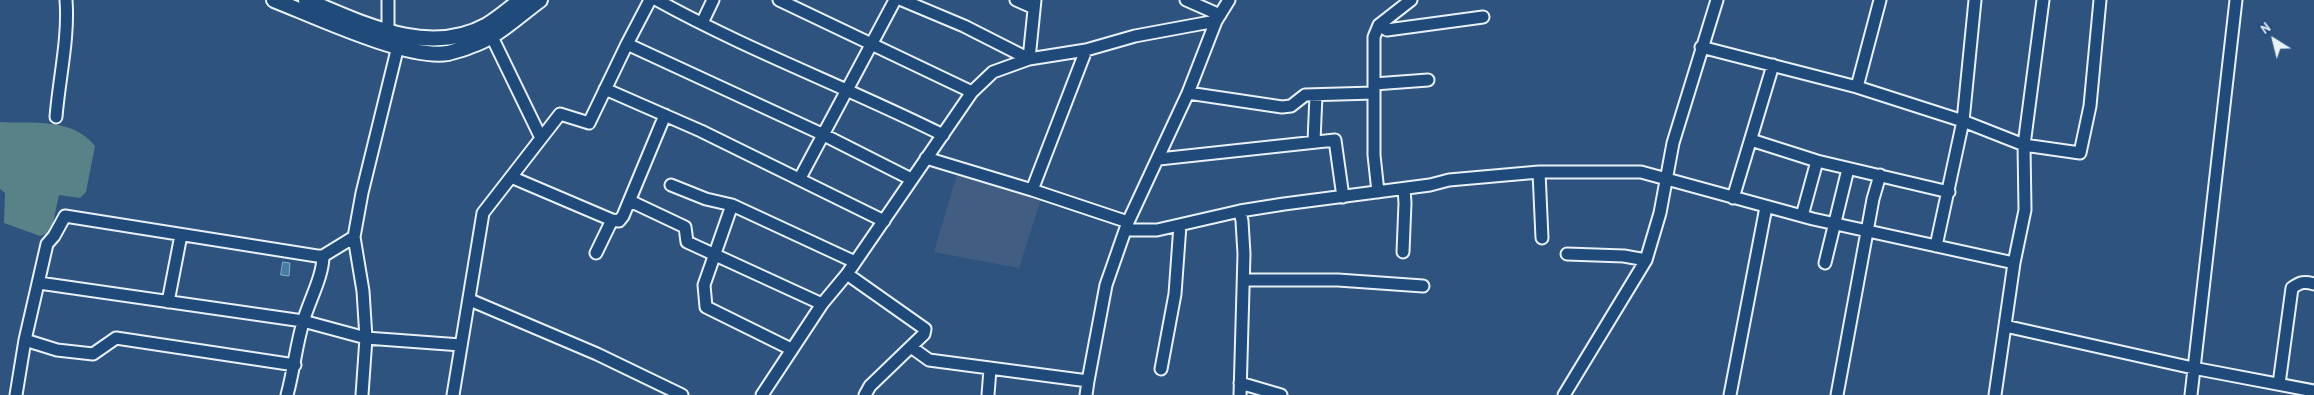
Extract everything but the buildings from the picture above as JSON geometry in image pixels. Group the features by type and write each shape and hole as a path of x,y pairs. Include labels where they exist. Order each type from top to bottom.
{"main road":[{"path":"274,0 398,46 418,51 447,53 472,46 491,35 540,0"},
{"path":"306,0 388,31 433,40 455,37 486,25 521,0"}],"street":[{"path":"56,118 62,56 68,26 66,0"},
{"path":"388,0 388,31"},
{"path":"453,395 483,213 560,114 589,123 604,89 650,0"},
{"path":"657,0 702,23 943,135"},
{"path":"702,23 713,0"},
{"path":"779,0 972,92"},
{"path":"800,178 849,90 895,0"},
{"path":"902,0 964,26 1029,59"},
{"path":"1016,0 1034,4 1029,59"},
{"path":"1186,0 1218,18"},
{"path":"1086,395 1106,285 1127,226 1188,93 1218,18 1229,0"},
{"path":"1378,192 1374,155 1373,46 1379,25 1411,0"},
{"path":"1564,395 1646,260 1668,181 1672,144 1717,0"},
{"path":"1856,86 1880,0"},
{"path":"1936,246 1964,121 1975,0"},
{"path":"1995,395 2014,263 2025,210 2024,145 2043,0"},
{"path":"1702,47 1856,86 1964,121 2024,145 2080,153 2090,106 2100,0"},
{"path":"2191,395 2236,0"},
{"path":"1379,25 1387,30 1483,17"},
{"path":"766,394 791,348 822,304 856,262 972,92 993,72 1029,59 1086,50 1135,36 1218,18"},
{"path":"491,35 541,138"},
{"path":"627,44 824,135 911,179"},
{"path":"362,395 366,338 354,237 362,193 398,46"},
{"path":"1032,190 1086,50"},
{"path":"1733,198 1773,65"},
{"path":"1188,93 1282,107 1291,106 1305,95 1374,89 1428,80"},
{"path":"604,89 666,115 800,178 884,221"},
{"path":"1314,141 1316,95"},
{"path":"511,177 618,221 623,216 630,201 666,115"},
{"path":"1158,159 1335,140 1337,144 1342,198"},
{"path":"1751,140 1817,161 1949,192"},
{"path":"926,158 1032,190 1127,226 1157,230 1240,211 1430,186 1449,180 1539,172 1641,172 1668,181 1834,224 2014,263"},
{"path":"1802,216 1817,161"},
{"path":"1825,263 1848,169"},
{"path":"1539,172 1542,238"},
{"path":"1837,395 1867,232 1880,175"},
{"path":"671,185 706,199 732,205 856,262"},
{"path":"1403,252 1404,189"},
{"path":"630,201 685,227 687,242 822,304"},
{"path":"732,205 704,285 706,307 791,348"},
{"path":"1730,395 1766,207"},
{"path":"1240,211 1244,280 1240,395"},
{"path":"16,395 47,244 54,236 64,216 323,256 354,237"},
{"path":"596,253 612,220"},
{"path":"1161,369 1175,294 1180,225"},
{"path":"168,302 181,234"},
{"path":"1567,254 1624,256 1646,260"},
{"path":"286,395 295,365 303,321 321,270 323,256"},
{"path":"847,274 925,329 924,334 870,386 865,395"},
{"path":"1244,280 1338,280 1423,286"},
{"path":"39,283 303,321 366,338 461,345"},
{"path":"2281,388 2292,288 2299,283 2314,284"},
{"path":"470,300 597,354 682,395"},
{"path":"2005,326 2281,388 2314,391"},
{"path":"26,340 57,350 93,354 116,338 295,365"},
{"path":"912,347 929,360 1088,381"},
{"path":"988,395 990,369"},
{"path":"1240,383 1281,395"}],"shaded area":[{"path":"957,174 1041,199 1019,268 934,252"},
{"path":"283,262 290,263 289,276 281,275"}],"green space":[{"path":"0,122 64,126 86,137 95,146 86,192 80,198 59,195 51,232 40,236 4,223 5,193 0,189"}]}
